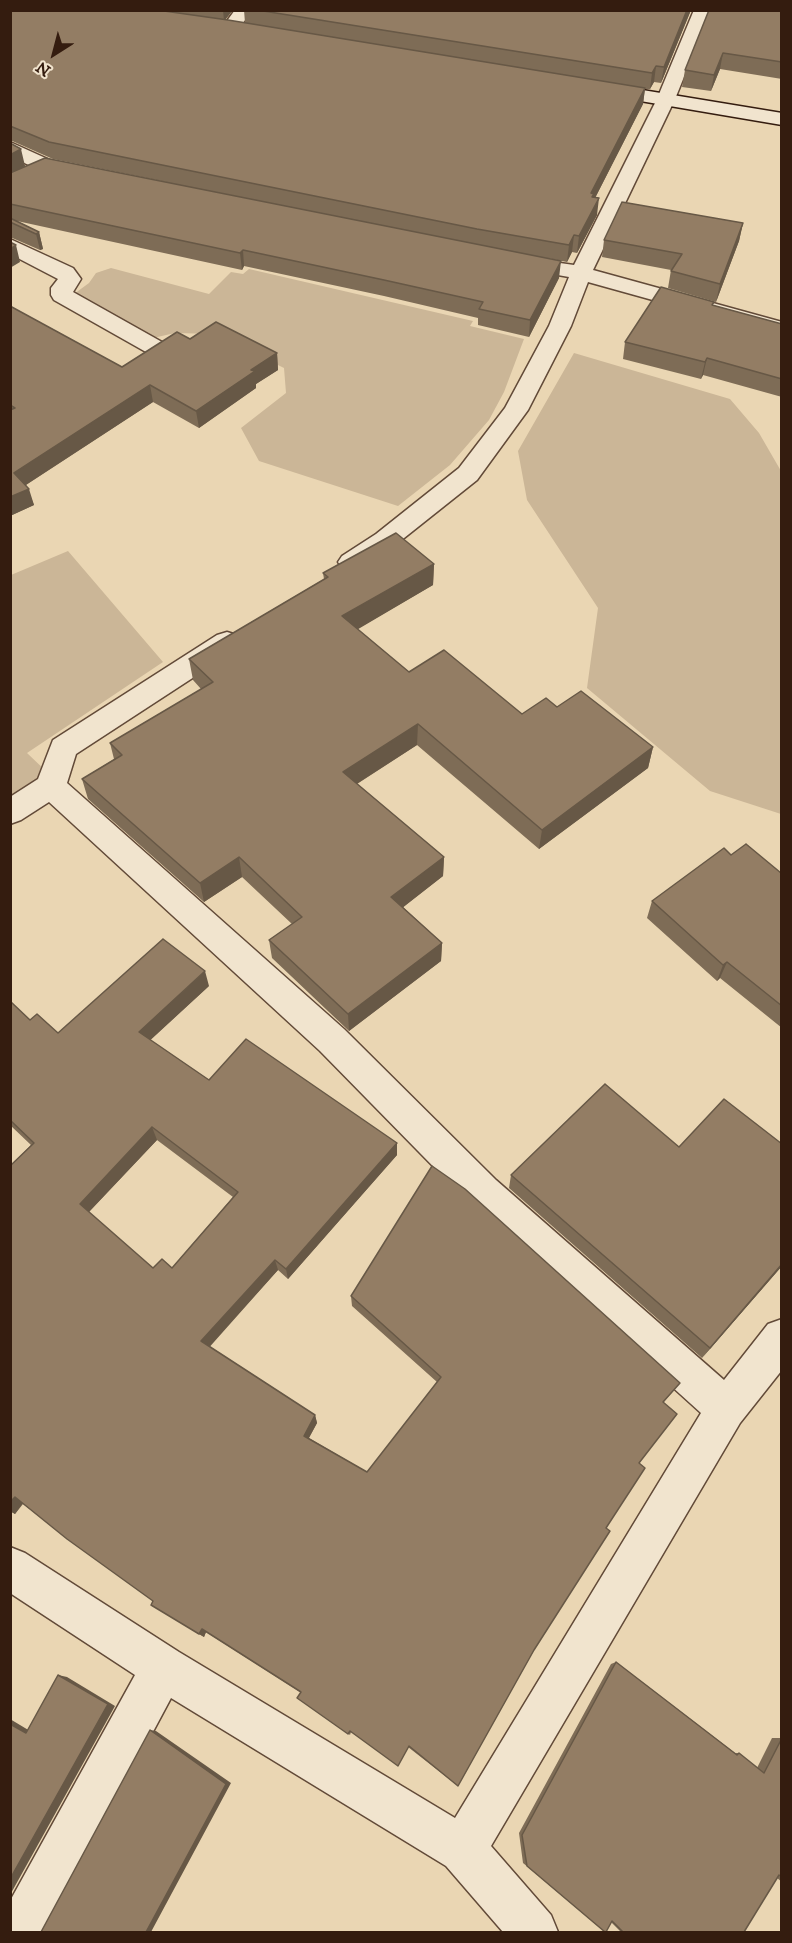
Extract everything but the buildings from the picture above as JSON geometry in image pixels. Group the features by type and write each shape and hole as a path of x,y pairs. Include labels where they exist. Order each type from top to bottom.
{"street":[{"path":"230,29 244,10"},
{"path":"334,572 385,540 468,474 516,410 560,326 582,273 666,99 703,10"},
{"path":"207,26 253,33"},
{"path":"583,86 782,119"},
{"path":"10,148 46,166 105,178"},
{"path":"19,178 46,166"},
{"path":"10,245 65,273 70,279 62,288 62,295 154,348"},
{"path":"535,265 582,273 782,329"},
{"path":"10,812 51,786 63,748 244,631"},
{"path":"51,786 332,1040 483,1192 726,1409"},
{"path":"463,1849 726,1409 782,1338"},
{"path":"10,1568 163,1668 463,1849 534,1932"},
{"path":"20,1932 163,1668"}],"shaded area":[{"path":"111,268 209,294 231,272 243,274 249,269 473,321 470,326 524,339 504,392 489,420 450,465 398,506 259,461 241,428 286,393 284,368 215,334 175,333 153,338 74,294 89,283 96,273"},
{"path":"574,353 730,399 759,433 781,471 781,814 710,791 587,688 598,608 527,500 518,451"},
{"path":"68,551 163,662 27,753 48,773 11,798 11,575"}]}
